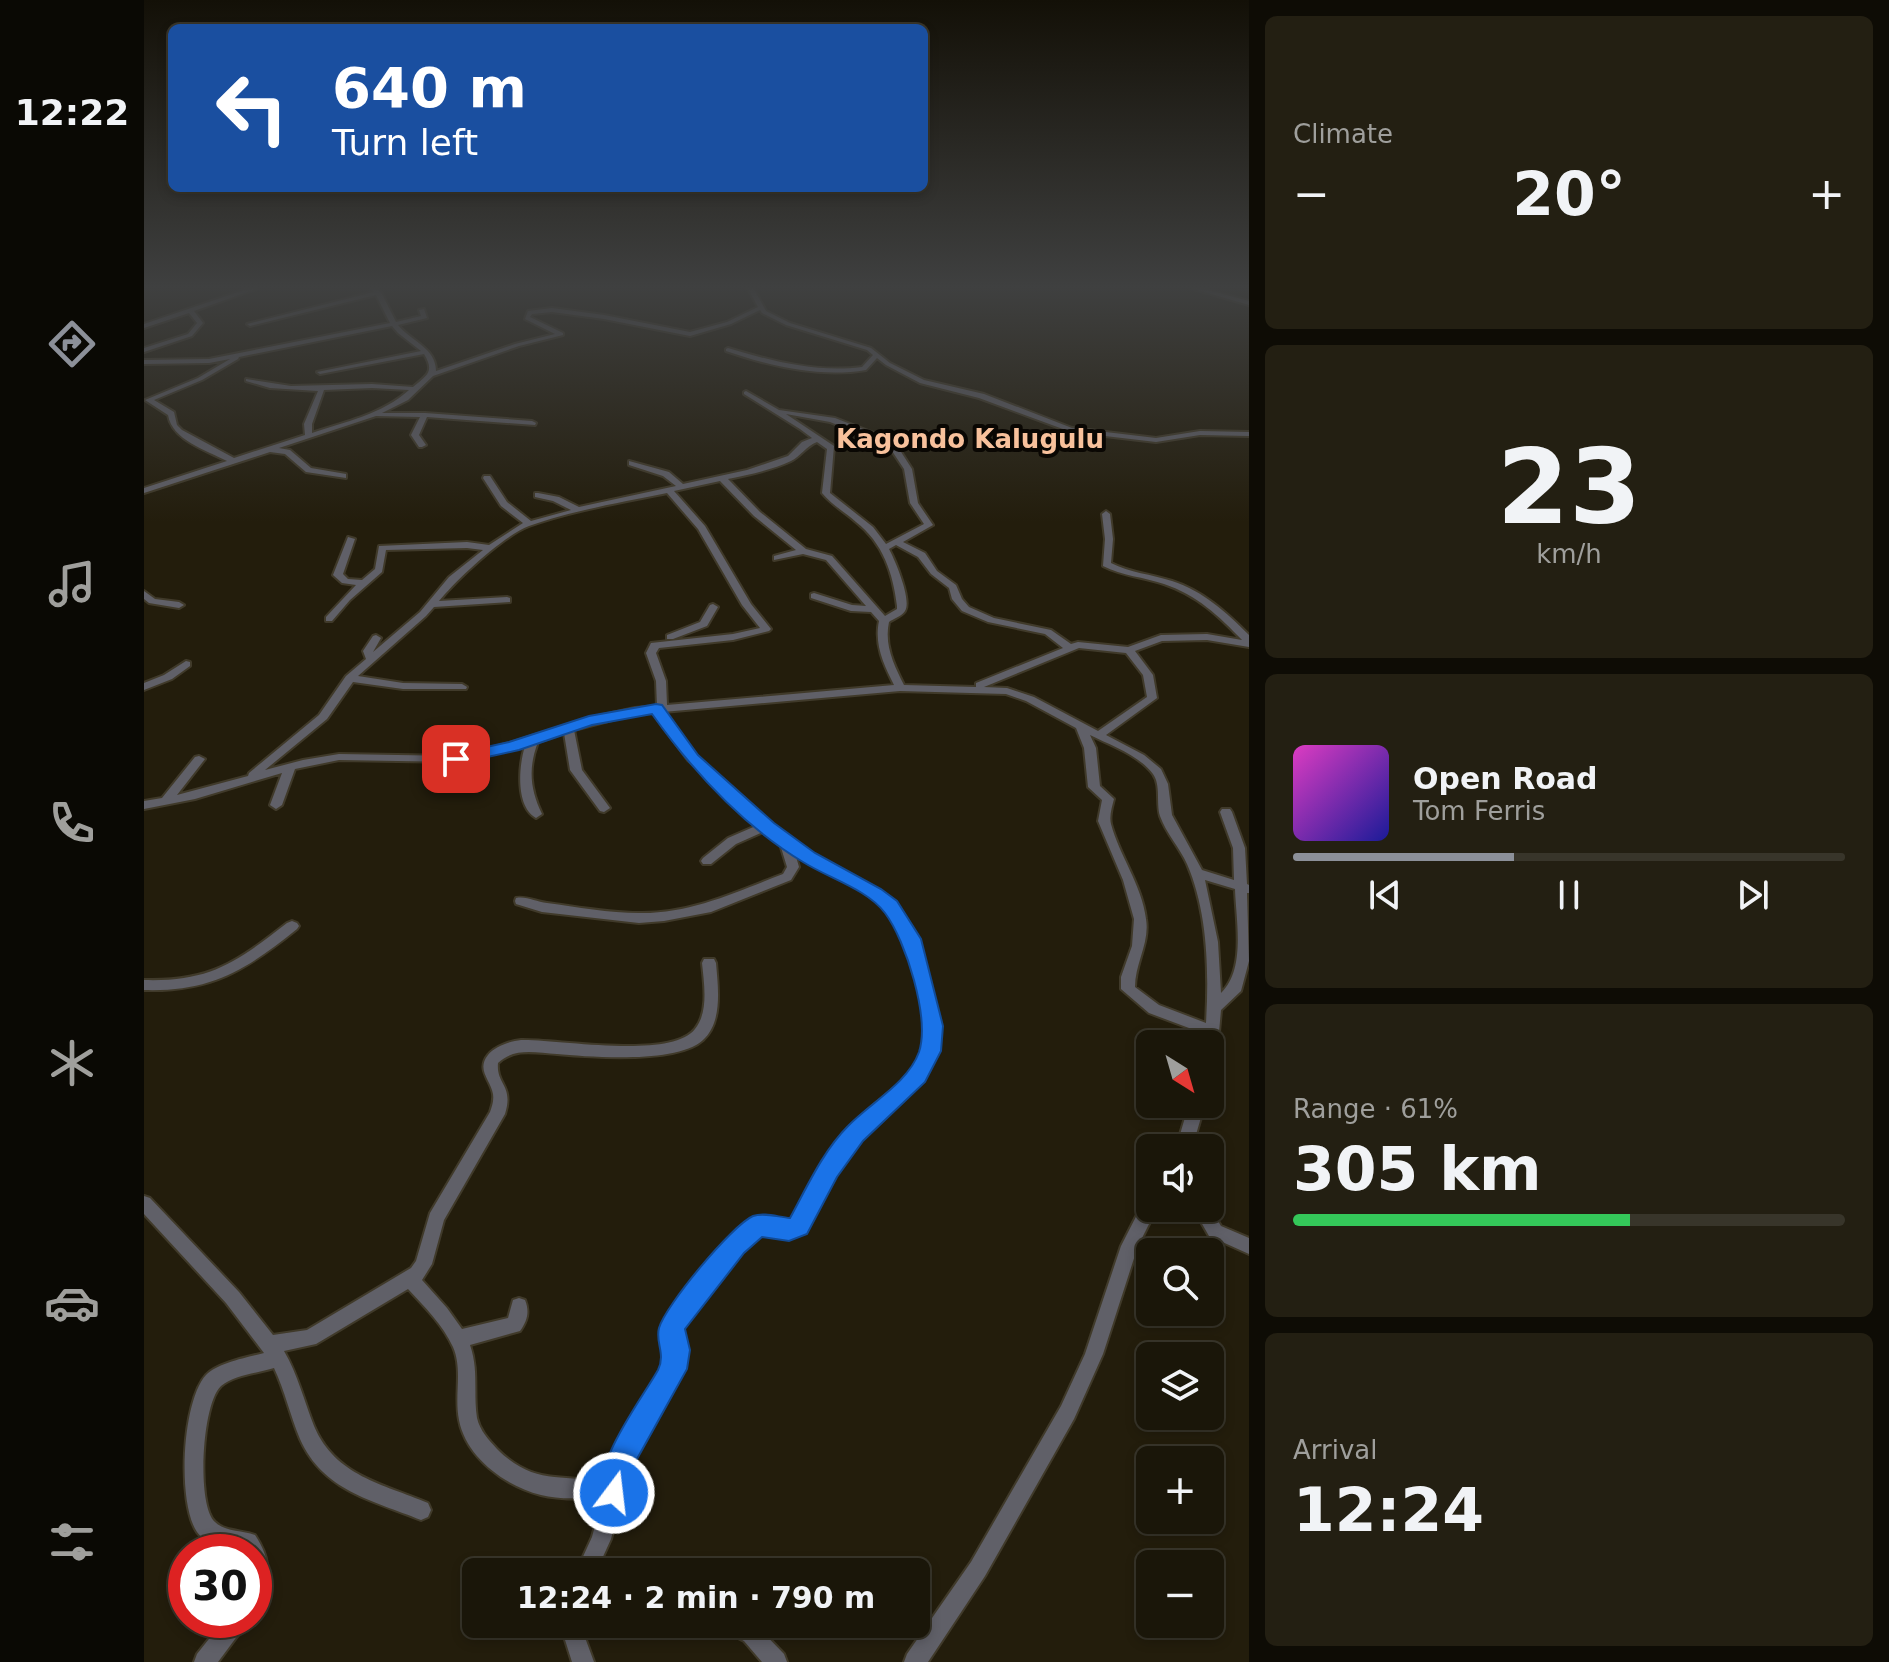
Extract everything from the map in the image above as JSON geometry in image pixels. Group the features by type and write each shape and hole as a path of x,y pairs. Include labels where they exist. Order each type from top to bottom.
{"street":[{"path":"222,367 149,400 171,414 173,425 179,432 231,460"},
{"path":"320,372 349,367"},
{"path":"431,375 434,367"},
{"path":"144,491 372,415 394,405 431,375 455,367"},
{"path":"811,367 845,371 866,367"},
{"path":"893,367 922,382 981,396 1071,430 1156,440 1200,433 1249,434"},
{"path":"248,380 269,386 321,391 379,386 414,389"},
{"path":"308,434 310,418 321,391"},
{"path":"746,393 831,448 826,493 839,507 891,545 926,558 932,571 953,587 955,600 963,608 994,620 1053,634 1068,647"},
{"path":"771,408 855,427 896,448 910,475 914,503 929,525 891,545"},
{"path":"372,415 425,415 532,423"},
{"path":"422,445 415,435 425,415"},
{"path":"246,781 323,717 350,678 394,641 452,579 491,548 530,524 578,510 723,479 791,458 805,444 817,438"},
{"path":"264,449 287,452 309,470 343,476"},
{"path":"632,463 666,474 682,487"},
{"path":"487,478 504,504 530,524"},
{"path":"723,479 757,514 803,551"},
{"path":"655,645 733,637 766,629 747,605 702,528 670,491"},
{"path":"538,495 556,499 578,510"},
{"path":"1106,514 1109,539 1106,564 1125,573 1168,583 1206,599 1249,642"},
{"path":"351,539 338,575 345,581 365,583"},
{"path":"891,545 902,606 901,610 884,621 882,632 885,652 900,688"},
{"path":"329,619 379,570 380,552 387,547 491,548"},
{"path":"777,558 803,551 817,553 836,564 843,578 868,600 884,621"},
{"path":"144,594 152,601 179,605"},
{"path":"814,596 851,608 872,609"},
{"path":"430,604 507,600"},
{"path":"592,1558 601,1539 624,1454 674,1369 676,1350 671,1332 674,1322 735,1245 758,1225 789,1230 798,1226 829,1170 854,1134 886,1103 906,1089 923,1069 930,1051 932,1026 926,993 903,922 891,906 766,826 692,758 659,708 661,681 651,653 655,645 704,624 713,607"},
{"path":"973,688 1042,662 1068,647 1090,645 1129,650 1161,638 1220,637 1249,642"},
{"path":"371,659 368,651 376,638"},
{"path":"1099,735 1152,698 1148,675 1129,650"},
{"path":"144,687 168,677 186,664"},
{"path":"350,678 403,686 462,687"},
{"path":"144,805 339,757 456,759 616,714 659,708 900,688 1007,691 1030,699 1099,735 1154,767 1164,780 1164,811 1197,873 1212,955 1213,1030"},
{"path":"1081,726 1090,748 1094,787 1108,799 1106,827 1137,902 1139,946 1128,977 1128,989 1154,1009 1210,1030"},
{"path":"568,727 576,770 604,808"},
{"path":"533,739 526,757 524,787 536,814"},
{"path":"166,801 199,759"},
{"path":"276,805 290,767"},
{"path":"1215,1007 1242,988 1246,935 1239,848 1226,812"},
{"path":"707,861 732,841 766,826"},
{"path":"521,901 542,907 639,918 690,913 787,877 793,867 785,841"},
{"path":"1197,873 1244,888"},
{"path":"144,985 172,987 220,975 292,926"},
{"path":"214,1534 195,1510 193,1465 201,1414 212,1381 273,1351 310,1338 379,1294 410,1279 424,1264 436,1218 497,1114 502,1095 490,1069 495,1056 506,1049 520,1046 658,1052 685,1044 697,1038 708,1016 709,963"},
{"path":"144,1203 216,1280 273,1351 325,1462 345,1478 421,1510"},
{"path":"915,1662 949,1618 991,1549 1072,1404 1087,1372 1133,1231 1139,1222"},
{"path":"1210,1222 1215,1231 1249,1246"},
{"path":"410,1279 458,1339 465,1353 468,1416 475,1441 528,1482 614,1493"},
{"path":"458,1339 514,1325 519,1317 519,1306"},
{"path":"205,1662 223,1638"},
{"path":"575,1638 583,1662"},
{"path":"755,1638 776,1662"}],"district":[{"name":"Kagondo Kalugulu","path":"970,439"}],"route":[{"path":"456,759 513,746 616,714 656,709 692,758 768,827 808,857 875,893 891,906 911,939 926,993 932,1026 930,1051 923,1069 906,1089 886,1103 854,1134 829,1170 798,1226 789,1230 758,1225 735,1245 674,1322 671,1332 676,1350 674,1369 624,1454 614,1493"}]}
